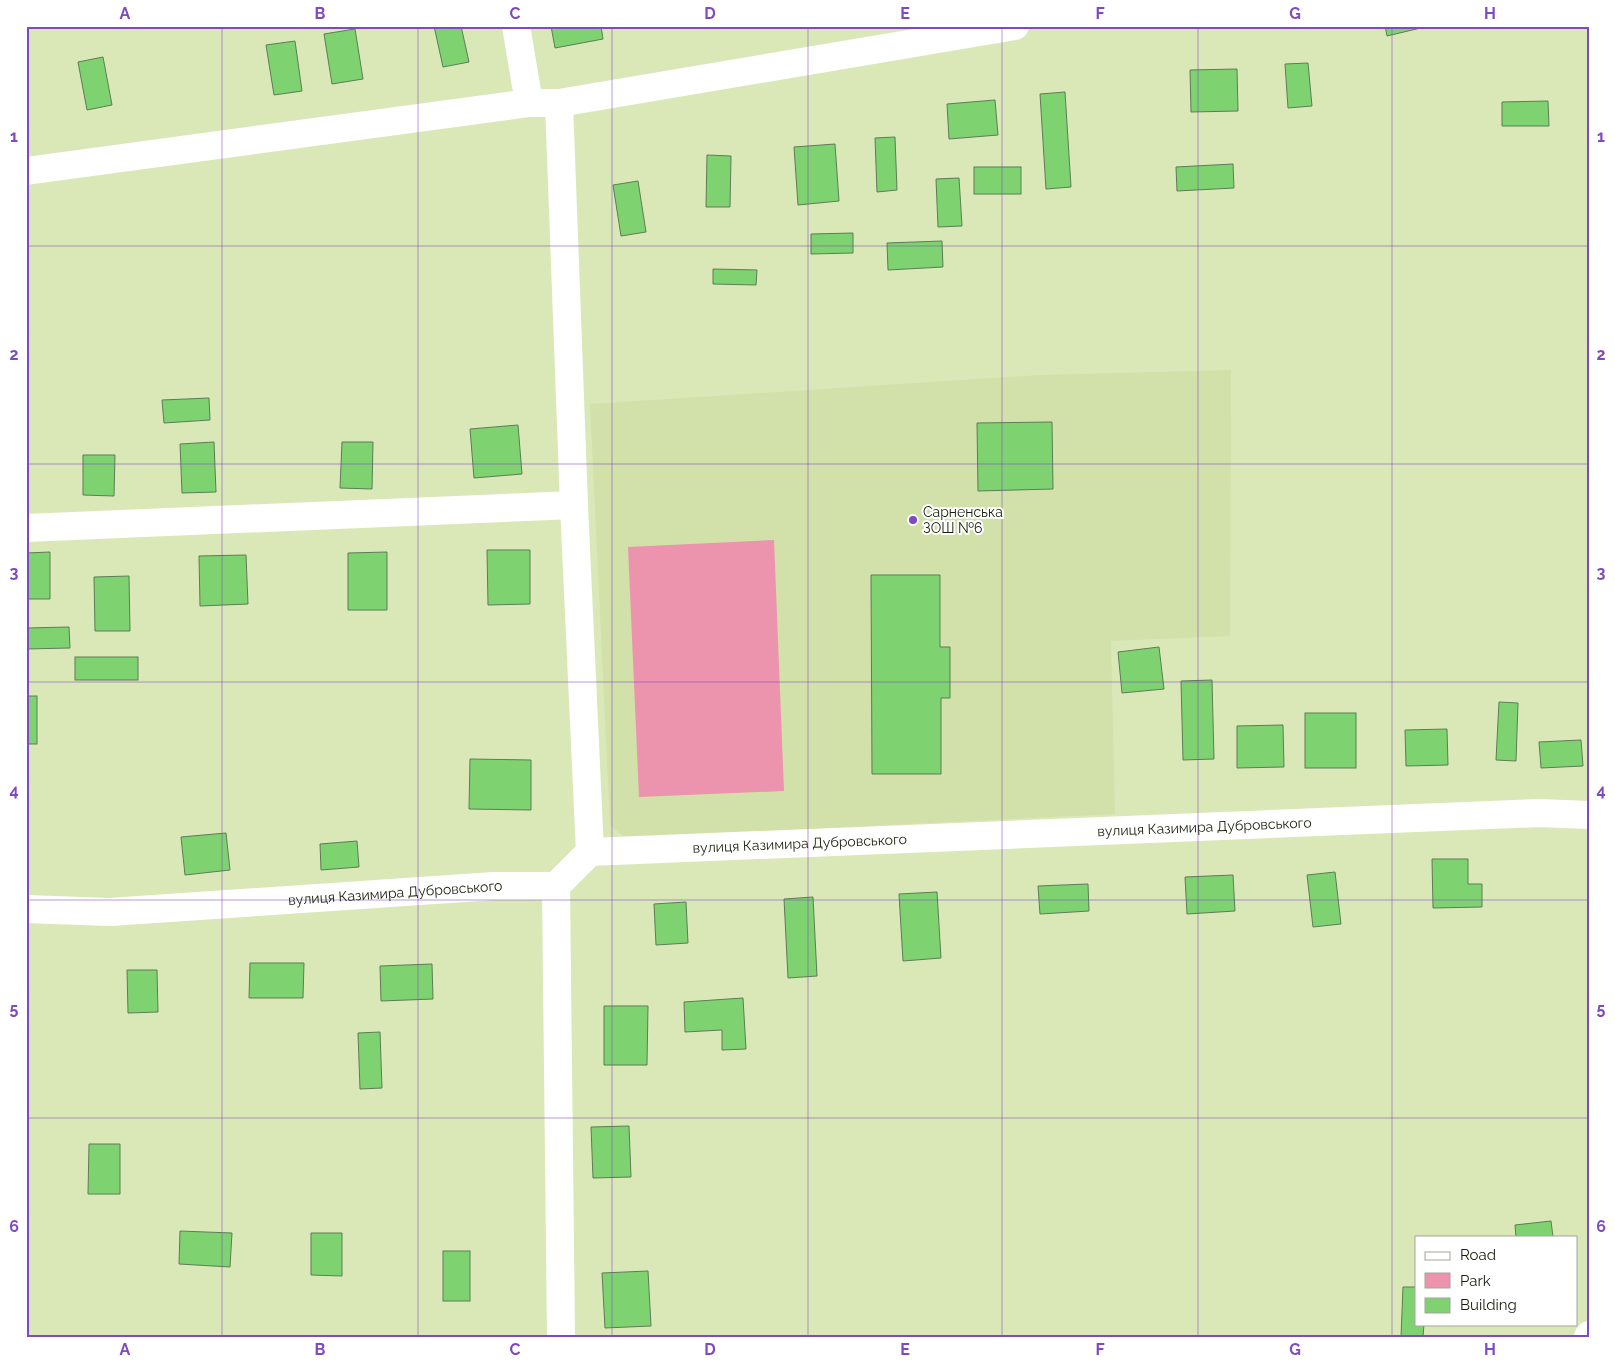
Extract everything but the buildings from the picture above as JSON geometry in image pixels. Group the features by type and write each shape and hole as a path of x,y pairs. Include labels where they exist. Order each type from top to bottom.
{"street":[{"path":"516,26 529,103"},
{"path":"26,171 529,103 558,103 1015,26"},
{"path":"558,103 590,852 556,886 560,1337"},
{"path":"26,528 574,505"},
{"name":"вулиця Казимира Дубровського","path":"590,852 1539,813 1589,814"},
{"name":"вулиця Казимира Дубровського","path":"26,909 110,912 494,886 556,886"}],"shaded area":[{"name":"Сарненська ЗОШ №6","path":"1231,370 1230,636 1111,641 1115,814 626,838 610,825 590,404 1039,375"}],"green space":[{"path":"774,540 784,791 639,797 628,547"}],"place":[{"name":"Сарненська ЗОШ №6","path":"913,520"}]}
